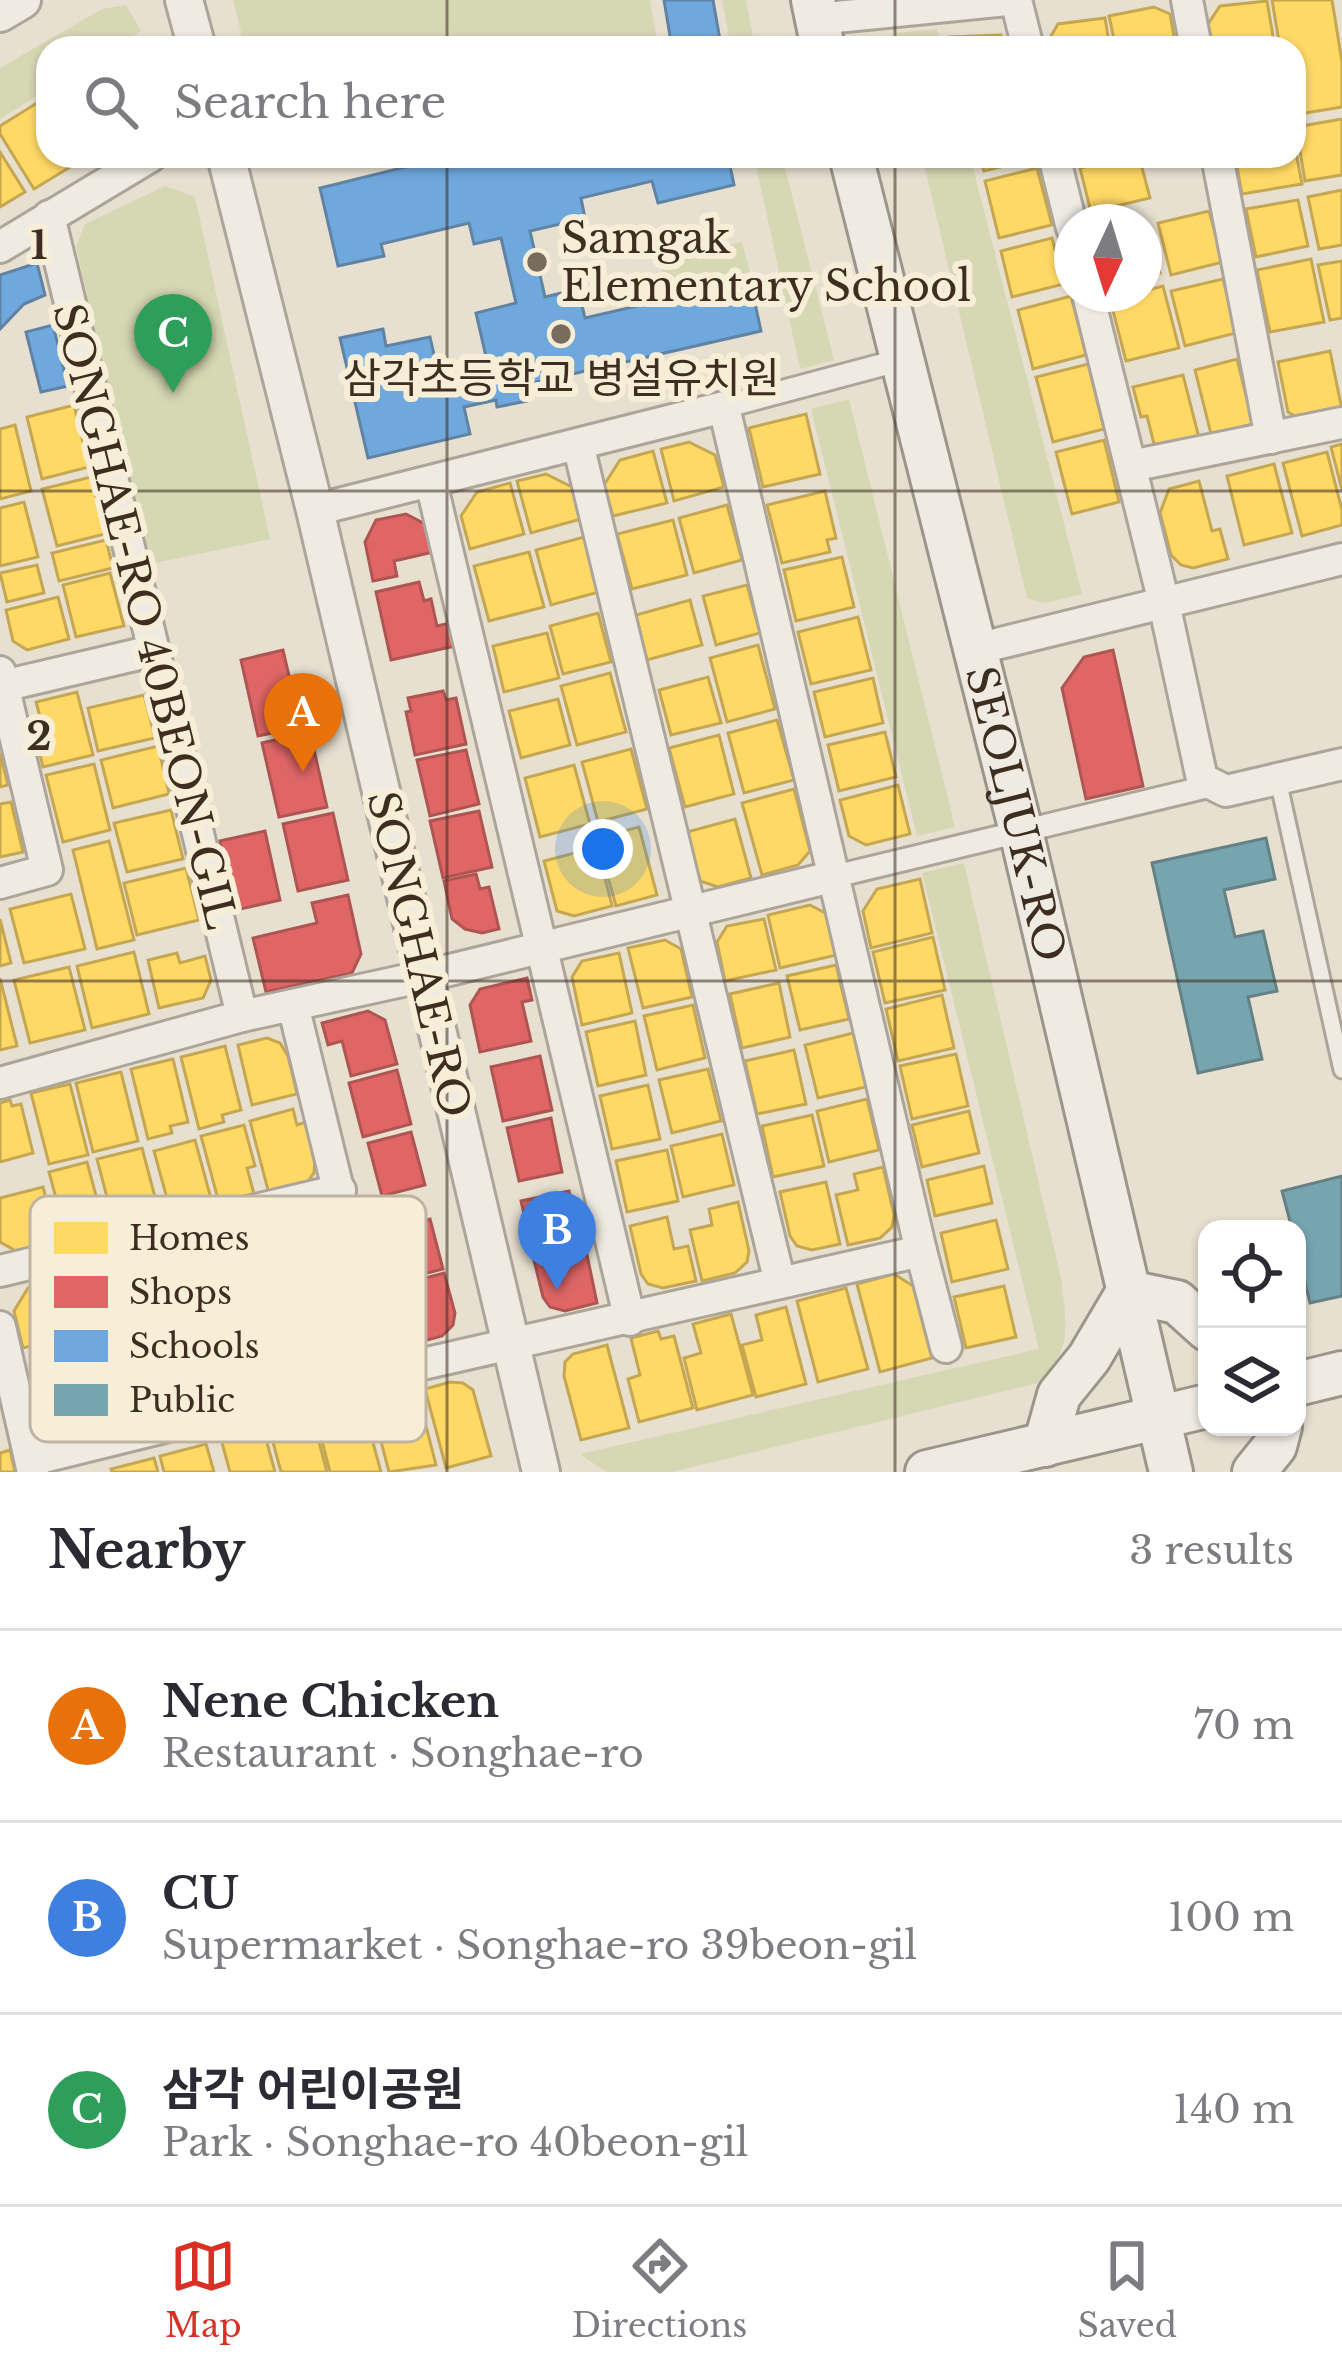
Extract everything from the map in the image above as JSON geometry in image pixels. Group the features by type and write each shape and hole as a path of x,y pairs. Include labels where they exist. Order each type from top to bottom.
{"main road":[{"name":"SEOLJUK-RO","path":"854,168 1021,831 1171,1472"},
{"path":"1054,1458 1059,1395 1128,1292 1177,1302 1198,1320"},
{"path":"1306,1382 1342,1373"},
{"path":"927,1472 1054,1458 1157,1418 1198,1408"},
{"path":"1254,1472 1278,1436"}],"street":[{"path":"0,13 22,0"},
{"path":"184,0 194,36"},
{"path":"818,22 1007,0"},
{"path":"1016,0 1025,36"},
{"path":"1187,0 1194,36"},
{"path":"0,247 131,168"},
{"name":"SONGHAE-RO","path":"229,168 315,510 542,1472"},
{"path":"1057,168 1066,204"},
{"path":"1218,168 1270,438"},
{"name":"SONGHAE-RO 40BEON-GIL","path":"49,216 242,1016"},
{"path":"1092,312 1202,778 1226,791 1342,764"},
{"path":"315,510 904,359"},
{"path":"724,407 946,1347"},
{"path":"1131,466 1342,423"},
{"path":"578,444 780,1283"},
{"path":"430,482 630,1320"},
{"path":"976,649 1342,559"},
{"path":"0,883 46,870 2,679 152,651"},
{"path":"0,1083 242,1016 1214,785"},
{"path":"293,1005 341,1196"},
{"path":"315,1196 340,1190"},
{"path":"426,1363 921,1250"},
{"path":"0,1271 30,1264"},
{"path":"0,1327 32,1466 123,1442"}],"lane":[{"path":"1278,780 1342,1070"}],"green space":[{"path":"233,0 650,0 656,36 242,36"},
{"path":"722,0 746,0 753,36 729,36"},
{"path":"126,5 141,31 133,36 55,36 102,9"},
{"path":"937,29 939,36 897,36"},
{"path":"36,47 36,96 0,119 0,68"},
{"path":"757,168 785,168 834,360 800,369"},
{"path":"925,168 973,168 1082,594 1045,603 1027,598"},
{"path":"165,186 195,197 270,539 145,565 76,246 85,224"},
{"path":"742,242 750,272 667,291 660,261"},
{"path":"849,399 955,827 917,836 811,409"},
{"path":"964,863 1061,1278 1065,1335 1050,1371 1038,1383 672,1472 606,1472 580,1454 1039,1349 922,873"}],"building: Homes":[{"path":"1272,0 1332,0 1342,62 1342,107 1306,113 1306,36 1278,36"},
{"path":"1267,1 1273,36 1211,36 1208,24 1220,6"},
{"path":"1154,7 1170,14 1174,36 1113,36 1109,16"},
{"path":"1105,18 1108,36 1051,36 1058,24"},
{"path":"36,104 36,168 68,168 34,189 0,134 0,126"},
{"path":"1342,119 1342,175 1305,181 1306,125"},
{"path":"0,152 25,192 0,207"},
{"path":"1037,168 1052,225 999,238 985,181"},
{"path":"1080,168 1142,168 1150,198 1089,204"},
{"path":"1237,168 1299,168 1302,184 1242,194"},
{"path":"1342,190 1342,245 1319,249 1308,197"},
{"path":"1298,200 1308,246 1256,257 1246,209"},
{"path":"1209,211 1223,262 1171,275 1162,222"},
{"path":"1052,238 1054,286 1012,297 1001,251"},
{"path":"1311,259 1324,322 1270,332 1257,270"},
{"path":"1342,261 1342,318 1330,320 1318,265"},
{"path":"1223,279 1236,333 1185,346 1171,291"},
{"path":"1162,286 1179,348 1126,361 1113,312 1162,312"},
{"path":"1054,300 1054,312 1075,312 1086,355 1033,369 1018,310"},
{"path":"1330,351 1342,410 1299,418 1288,412 1278,362"},
{"path":"1237,359 1253,424 1211,434 1195,370"},
{"path":"1088,364 1104,429 1053,442 1036,377"},
{"path":"1183,375 1199,438 1155,448 1133,387"},
{"path":"74,405 89,467 42,479 27,417"},
{"path":"806,414 820,474 763,487 749,428"},
{"path":"15,425 31,491 0,499 0,429"},
{"path":"1104,440 1119,502 1072,514 1056,452"},
{"path":"689,442 715,455 724,487 674,501 661,449"},
{"path":"1342,444 1342,490 1331,447"},
{"path":"653,451 667,503 613,516 604,485 620,460"},
{"path":"1327,452 1342,525 1302,536 1283,463"},
{"path":"1274,464 1292,533 1244,545 1227,476"},
{"path":"546,474 572,487 581,519 531,533 517,481"},
{"path":"91,477 105,534 57,546 42,489"},
{"path":"1199,481 1212,531 1220,529 1228,559 1193,568 1171,555 1160,513 1169,489"},
{"path":"510,483 524,534 470,549 461,516 477,492"},
{"path":"825,491 836,538 827,540 830,552 782,563 767,505"},
{"path":"24,502 38,557 0,566 0,508"},
{"path":"727,505 742,560 694,573 679,518"},
{"path":"673,520 687,575 632,589 617,534"},
{"path":"584,537 599,592 551,605 536,550"},
{"path":"106,540 113,568 59,581 52,553"},
{"path":"529,552 544,607 489,621 474,566"},
{"path":"842,557 854,607 796,621 784,570"},
{"path":"37,565 44,593 7,602 0,573"},
{"path":"110,573 124,626 76,637 63,585"},
{"path":"747,585 760,633 716,645 703,596"},
{"path":"58,597 69,639 27,650 13,641 6,610"},
{"path":"690,600 702,645 647,660 636,615"},
{"path":"598,613 611,662 563,674 550,626"},
{"path":"858,617 871,670 811,684 798,632"},
{"path":"547,633 559,678 504,692 493,646"},
{"path":"758,645 775,709 727,722 710,658"},
{"path":"610,673 626,732 577,745 561,686"},
{"path":"708,677 721,723 671,735 659,690"},
{"path":"873,678 883,723 825,737 814,692"},
{"path":"77,692 93,755 43,767 36,737 45,735 36,702"},
{"path":"144,695 155,738 98,751 88,708"},
{"path":"558,699 570,745 521,758 509,711"},
{"path":"777,720 794,780 744,793 728,733"},
{"path":"885,732 896,777 839,791 828,745"},
{"path":"719,735 734,794 685,807 669,748"},
{"path":"158,746 169,794 113,808 101,760"},
{"path":"631,749 647,809 598,822 582,762"},
{"path":"0,753 8,785 0,787"},
{"path":"94,764 110,830 63,842 46,775"},
{"path":"574,765 590,824 540,837 525,778"},
{"path":"898,785 910,834 866,845 849,836 840,800"},
{"path":"794,789 810,851 798,865 762,875 742,803"},
{"path":"11,802 23,852 0,857 0,804"},
{"path":"171,810 183,859 127,872 114,823"},
{"path":"735,819 751,878 718,887 700,881 687,832"},
{"path":"639,827 657,895 616,906 597,838"},
{"path":"109,841 134,940 97,949 73,850"},
{"path":"597,847 612,906 574,916 557,911 544,861"},
{"path":"186,868 199,920 137,935 124,883"},
{"path":"920,879 932,933 871,948 863,911 877,889"},
{"path":"71,894 85,949 24,963 10,909"},
{"path":"810,905 827,914 837,955 780,968 768,915"},
{"path":"0,919 11,963 0,966"},
{"path":"764,919 776,970 725,981 717,942 727,926"},
{"path":"933,937 945,990 885,1003 873,952"},
{"path":"665,940 681,949 692,997 643,1008 628,948"},
{"path":"134,952 149,1014 92,1028 77,966"},
{"path":"177,953 180,963 205,956 211,980 203,998 159,1008 148,960"},
{"path":"619,953 632,1013 582,1025 572,977 582,961"},
{"path":"836,965 849,1019 800,1030 787,976"},
{"path":"69,967 85,1030 30,1043 14,980"},
{"path":"0,978 17,1046 0,1050"},
{"path":"779,983 790,1037 742,1048 730,994"},
{"path":"942,995 954,1048 898,1061 886,1009"},
{"path":"693,1005 705,1058 657,1070 644,1016"},
{"path":"635,1021 646,1075 598,1086 586,1032"},
{"path":"853,1033 866,1087 818,1098 805,1045"},
{"path":"267,1038 280,1043 288,1056 297,1094 252,1105 238,1045"},
{"path":"225,1046 241,1110 222,1115 224,1122 199,1129 181,1057"},
{"path":"794,1050 806,1104 757,1114 745,1061"},
{"path":"956,1054 968,1106 912,1119 900,1066"},
{"path":"173,1059 188,1122 170,1126 172,1133 148,1139 131,1069"},
{"path":"708,1069 721,1121 672,1133 659,1080"},
{"path":"121,1072 138,1141 93,1152 76,1083"},
{"path":"70,1084 88,1155 49,1164 31,1093"},
{"path":"648,1085 660,1139 612,1149 600,1096"},
{"path":"867,1099 879,1150 829,1162 817,1111"},
{"path":"10,1100 12,1106 21,1104 33,1153 0,1162 0,1103"},
{"path":"293,1109 297,1125 306,1122 314,1173 306,1184 269,1194 250,1121"},
{"path":"969,1111 979,1153 922,1167 912,1125"},
{"path":"812,1115 824,1166 773,1177 762,1126"},
{"path":"244,1125 255,1166 247,1168 254,1194 217,1196 201,1136"},
{"path":"722,1134 734,1185 683,1197 671,1146"},
{"path":"195,1140 210,1196 166,1196 154,1151"},
{"path":"142,1148 155,1196 107,1196 97,1159"},
{"path":"667,1150 678,1201 627,1212 616,1161"},
{"path":"87,1162 96,1196 55,1196 49,1172"},
{"path":"984,1166 992,1203 935,1216 927,1180"},
{"path":"883,1167 894,1215 892,1227 880,1238 848,1245 836,1195 858,1190 854,1174"},
{"path":"826,1182 840,1244 812,1250 797,1246 790,1236 780,1192"},
{"path":"43,1187 45,1196 30,1196 30,1247 16,1251 0,1242 0,1198"},
{"path":"738,1202 749,1251 747,1262 735,1273 702,1281 690,1230 712,1225 709,1209"},
{"path":"667,1217 674,1249 688,1246 696,1281 663,1288 648,1284 641,1274 630,1226"},
{"path":"996,1220 1008,1269 952,1282 941,1233"},
{"path":"894,1274 913,1286 932,1358 880,1372 857,1284"},
{"path":"1004,1286 1016,1337 966,1348 954,1297"},
{"path":"28,1288 30,1346 23,1348 14,1311"},
{"path":"846,1288 868,1369 818,1382 797,1301"},
{"path":"786,1307 806,1384 756,1397 742,1345 762,1340 756,1315"},
{"path":"731,1314 753,1395 697,1410 684,1358 701,1353 693,1324"},
{"path":"658,1331 661,1339 674,1336 693,1408 639,1422 628,1379 640,1375 631,1338"},
{"path":"607,1345 629,1428 581,1440 564,1376 565,1362 573,1354"},
{"path":"450,1382 473,1390 491,1456 446,1468 426,1389"},
{"path":"426,1426 436,1465 389,1472 381,1442 426,1442"},
{"path":"222,1442 267,1442 275,1472 230,1472"},
{"path":"273,1442 319,1442 327,1472 281,1472"},
{"path":"322,1442 373,1442 381,1472 330,1472"},
{"path":"206,1444 214,1472 164,1472 160,1456"},
{"path":"10,1450 15,1472 0,1472 0,1453"},
{"path":"154,1458 158,1472 111,1469"}],"building: Shops":[{"path":"406,514 427,525 433,552 394,561 397,576 373,581 365,542 376,520"},
{"path":"419,582 424,601 431,599 437,626 450,623 455,646 391,660 376,592"},
{"path":"283,650 301,727 258,736 241,660"},
{"path":"1113,650 1143,786 1086,799 1062,688 1084,657"},
{"path":"443,691 446,700 456,698 466,744 415,755 406,712 411,711 408,698"},
{"path":"310,732 327,807 279,817 262,743"},
{"path":"466,750 479,804 430,816 417,760"},
{"path":"479,811 492,867 443,878 430,821"},
{"path":"333,813 348,880 298,891 283,824"},
{"path":"265,831 280,900 236,910 220,841"},
{"path":"476,874 480,889 489,887 499,929 482,933 452,919 444,881"},
{"path":"348,895 361,954 352,973 266,992 253,938 317,923 312,903"},
{"path":"527,978 532,1000 522,1002 531,1041 480,1052 470,1005 480,989"},
{"path":"368,1011 385,1020 397,1064 351,1076 342,1041 328,1045 322,1023"},
{"path":"540,1056 552,1110 503,1121 491,1067"},
{"path":"397,1070 411,1124 363,1137 349,1083"},
{"path":"551,1118 562,1172 519,1181 507,1128"},
{"path":"411,1132 425,1185 382,1196 368,1143"},
{"path":"569,1191 580,1242 533,1252 521,1201"},
{"path":"430,1219 443,1269 426,1273 426,1220"},
{"path":"585,1245 597,1303 565,1311 550,1307 533,1256"},
{"path":"444,1273 455,1313 453,1325 442,1336 426,1340 426,1278"}],"building: Schools":[{"path":"664,0 713,0 719,36 670,36"},
{"path":"401,168 730,168 734,185 658,203 652,181 581,198 585,218 530,231 545,297 578,289 585,318 750,280 761,331 524,385 527,401 497,407 496,400 464,407 470,434 368,458 340,338 383,329 386,346 430,337 439,376 456,372 460,390 492,383 476,313 516,303 501,238 474,244 469,223 381,244 384,256 338,266 320,188"},
{"path":"37,263 45,295 24,304 0,329 0,275"},
{"path":"53,325 68,386 41,392 26,332"}],"building: Public":[{"path":"1266,838 1275,879 1224,890 1235,937 1263,931 1277,991 1248,997 1262,1059 1198,1073 1152,863"},
{"path":"1342,1176 1342,1296 1310,1303 1306,1220 1290,1220 1282,1191"}],"place":[{"name":"Samgak Elementary School","path":"537,262"},
{"name":"삼각초등학교 병설유치원","path":"561,334"},
{"name":"삼각 어린이공원","path":"173,393"},
{"name":"Nene Chicken","path":"303,772"},
{"name":"CU","path":"557,1290"}]}
